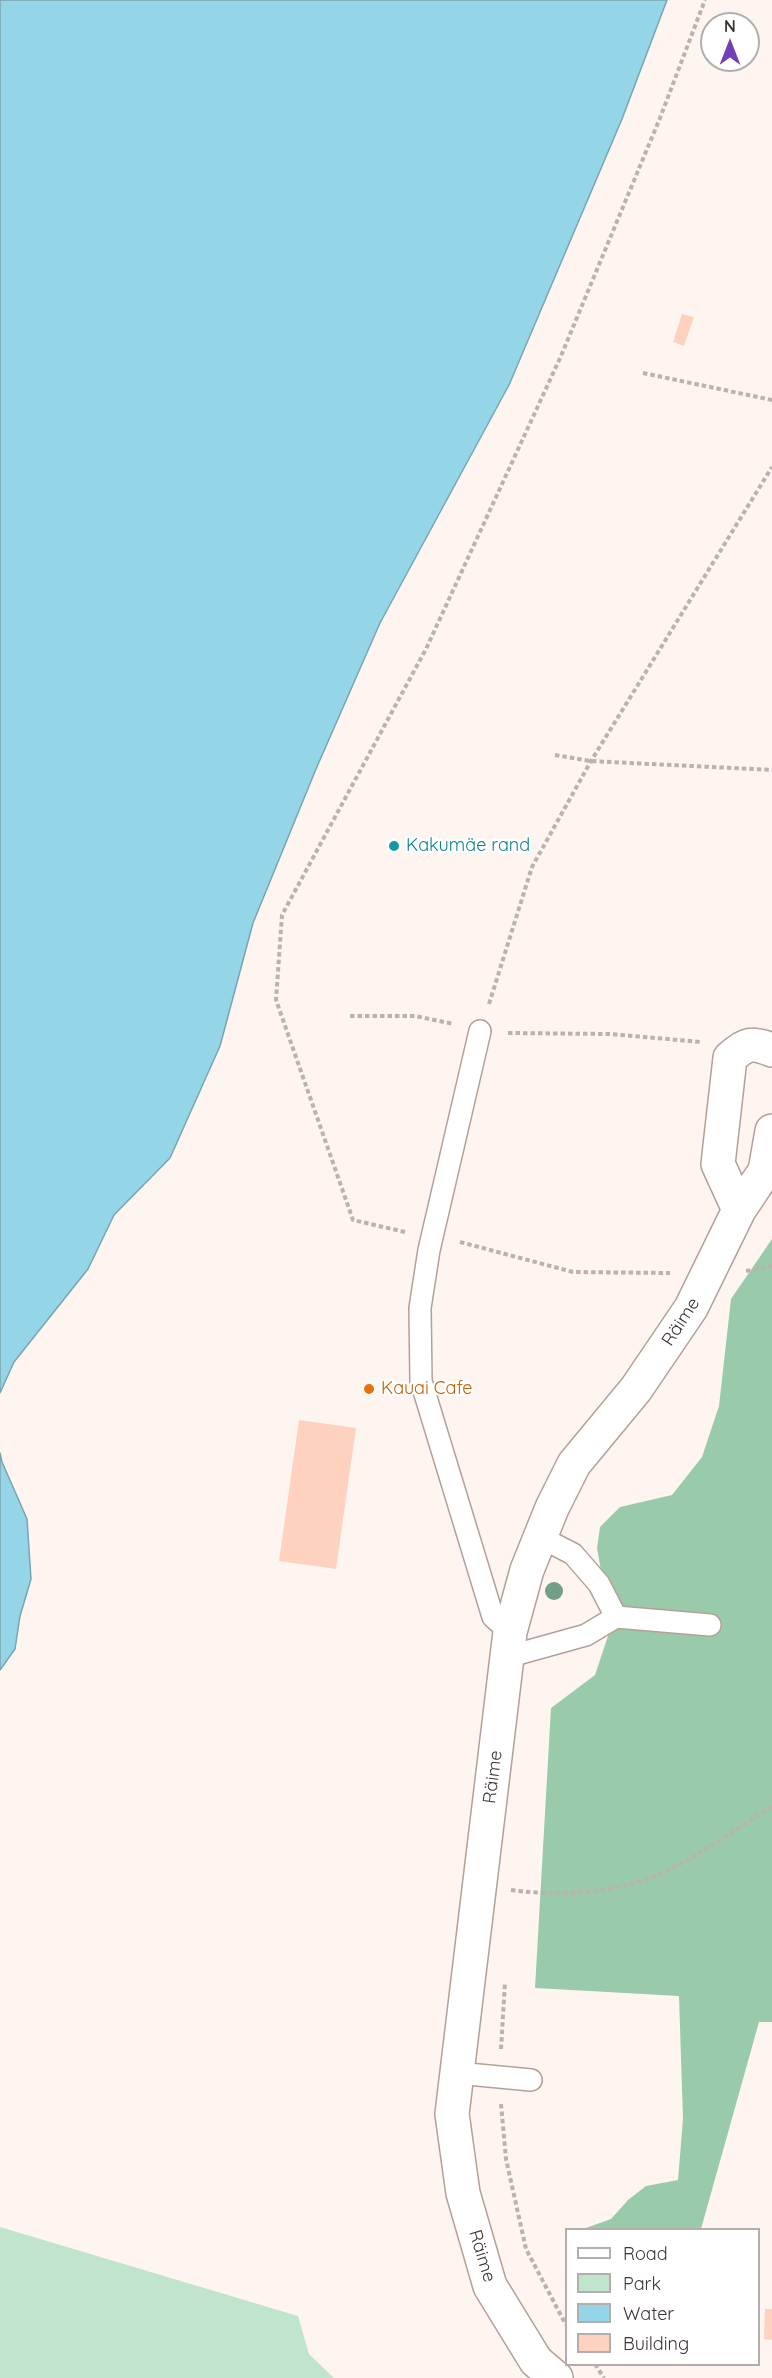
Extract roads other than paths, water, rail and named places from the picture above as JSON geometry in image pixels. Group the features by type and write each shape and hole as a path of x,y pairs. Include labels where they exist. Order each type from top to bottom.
{"street":[{"path":"739,1210 718,1164 730,1058 741,1048 755,1043 772,1050"},
{"name":"Räime","path":"555,2378 536,2361 490,2286 463,2193 452,2114 509,1645 527,1570 552,1508 574,1464 636,1389 691,1308 710,1274 739,1210 765,1171 772,1131"}],"lane":[{"path":"480,1031 431,1239 420,1308 421,1381 492,1617 509,1645 586,1635 616,1617 710,1625"},
{"path":"540,1537 573,1554 599,1584 616,1617"},
{"path":"457,2073 531,2080"}],"water":[{"path":"0,0 667,0 622,119 509,385 380,623 316,769 253,923 220,1046 170,1158 114,1215 88,1269 14,1362 0,1393"},
{"path":"0,1453 27,1519 31,1579 20,1616 15,1649 0,1670"}],"place":[{"name":"Kakumäe rand","path":"394,846"},
{"name":"Kauai Cafe","path":"369,1389"}]}
